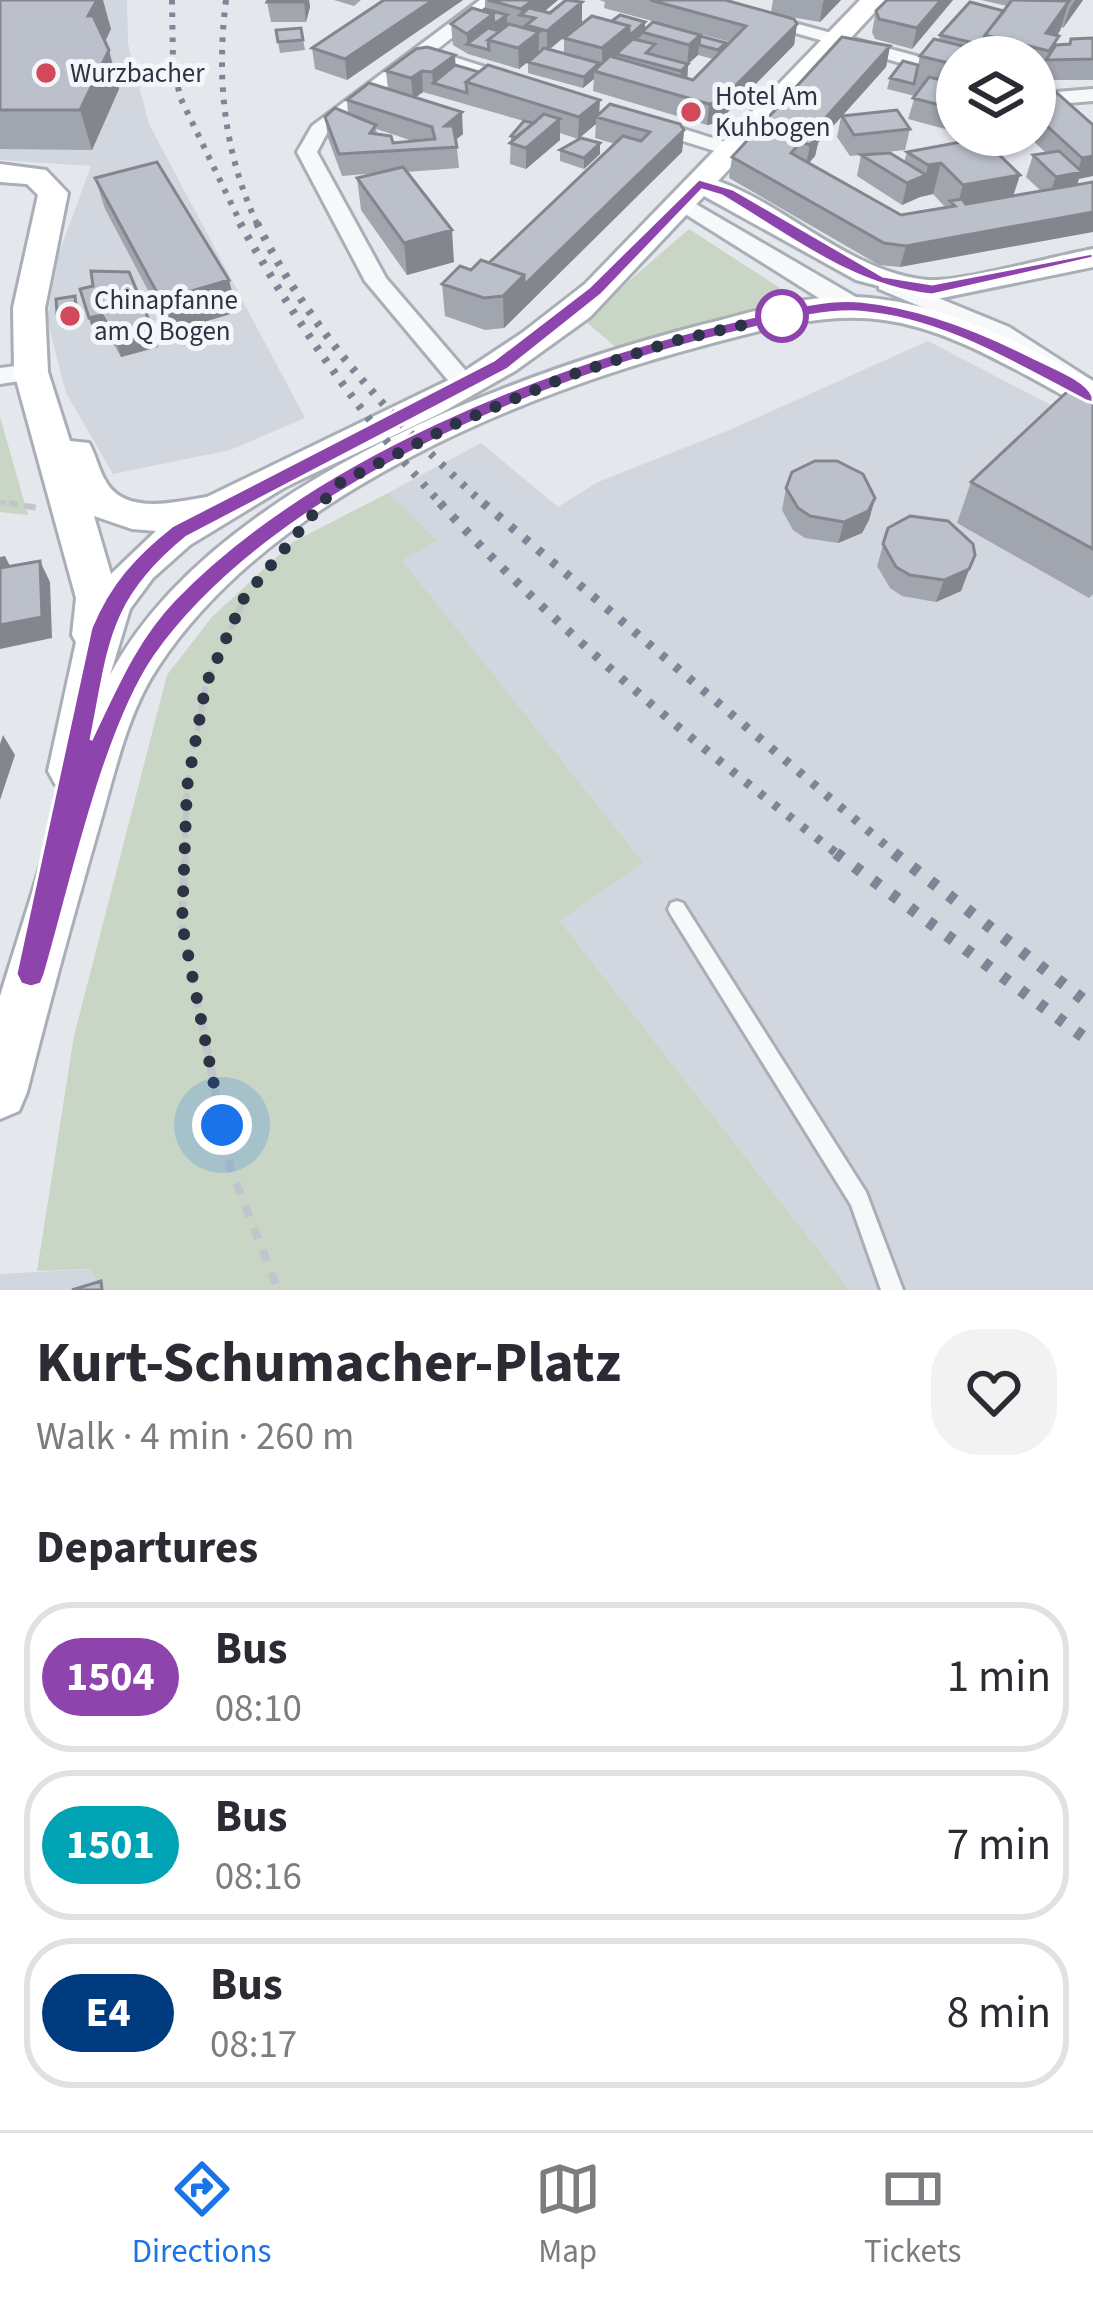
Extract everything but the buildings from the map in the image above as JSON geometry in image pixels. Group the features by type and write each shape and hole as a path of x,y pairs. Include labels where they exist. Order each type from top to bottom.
{"street":[{"path":"466,385 376,281 307,152 319,130 491,0"},
{"path":"689,0 936,67"},
{"path":"455,424 522,372 874,0"},
{"path":"417,52 551,94"},
{"path":"1056,96 1093,94"},
{"path":"1056,103 1081,120"},
{"path":"619,115 730,151"},
{"path":"0,172 36,176 53,193 15,374 74,447 92,492 74,520 96,598 105,683"},
{"path":"690,193 728,192 869,294 989,342 1093,394"},
{"path":"74,520 141,515 248,517 338,484 455,424 568,376 674,341 869,294 932,290 1093,258"},
{"path":"74,520 92,549 142,561 214,554 248,517 466,385 541,336 595,291"},
{"path":"105,683 158,633 248,517"},
{"path":"0,1091 16,1000 105,683 143,599 142,561"}],"lane":[{"path":"677,909 859,1199 892,1290"}],"path":[{"path":"0,502 74,520"},
{"path":"257,582 244,598 206,684 187,787 182,924 231,1168 278,1290"}],"shaded area":[{"path":"0,0 127,0 128,44 149,124 305,418 230,450 113,474 66,393 47,319 58,256 91,166 0,160"},
{"path":"928,341 1093,427 1093,1290 850,1290 560,921 642,861 401,559 436,542 388,493 481,443 558,507 598,482 732,429"},
{"path":"92,1269 101,1290 0,1290 0,1274"}],"green space":[{"path":"689,229 806,305 618,349 584,320"},
{"path":"0,417 28,515 0,512"},
{"path":"388,493 437,541 402,560 643,862 560,921 850,1290 101,1290 91,1269 37,1271 74,1036 167,675 212,617 293,542"}],"railway":[{"path":"172,0 173,61 180,97 242,226"},
{"path":"226,0 225,116 237,171 258,226"},
{"path":"240,223 333,371 443,506"},
{"path":"257,223 303,302 358,375 486,506"},
{"path":"440,503 534,599 632,688 839,856"},
{"path":"483,503 898,856"},
{"path":"836,853 839,856"},
{"path":"894,853 1093,1007"},
{"path":"839,856 1093,1044"}],"bus line":[{"name":"1504","path":"1093,258 932,290 910,288 877,280 728,192 699,184 595,291 501,364 180,532 142,561 112,603 102,628 31,974 99,750 142,656 179,609 219,570 290,513 338,484 455,424 568,376 674,341 823,307 861,307 923,319 989,342 1093,396"}],"place":[{"name":"Wurzbacher","path":"46,73"},
{"name":"Hotel Am Kuhbogen","path":"691,112"},
{"name":"Chinapfanne am Q Bogen","path":"70,316"}],"route":[{"path":"222,1125 182,924 187,787 206,684 244,598 338,484 455,424 568,376 674,341 782,316"}]}
